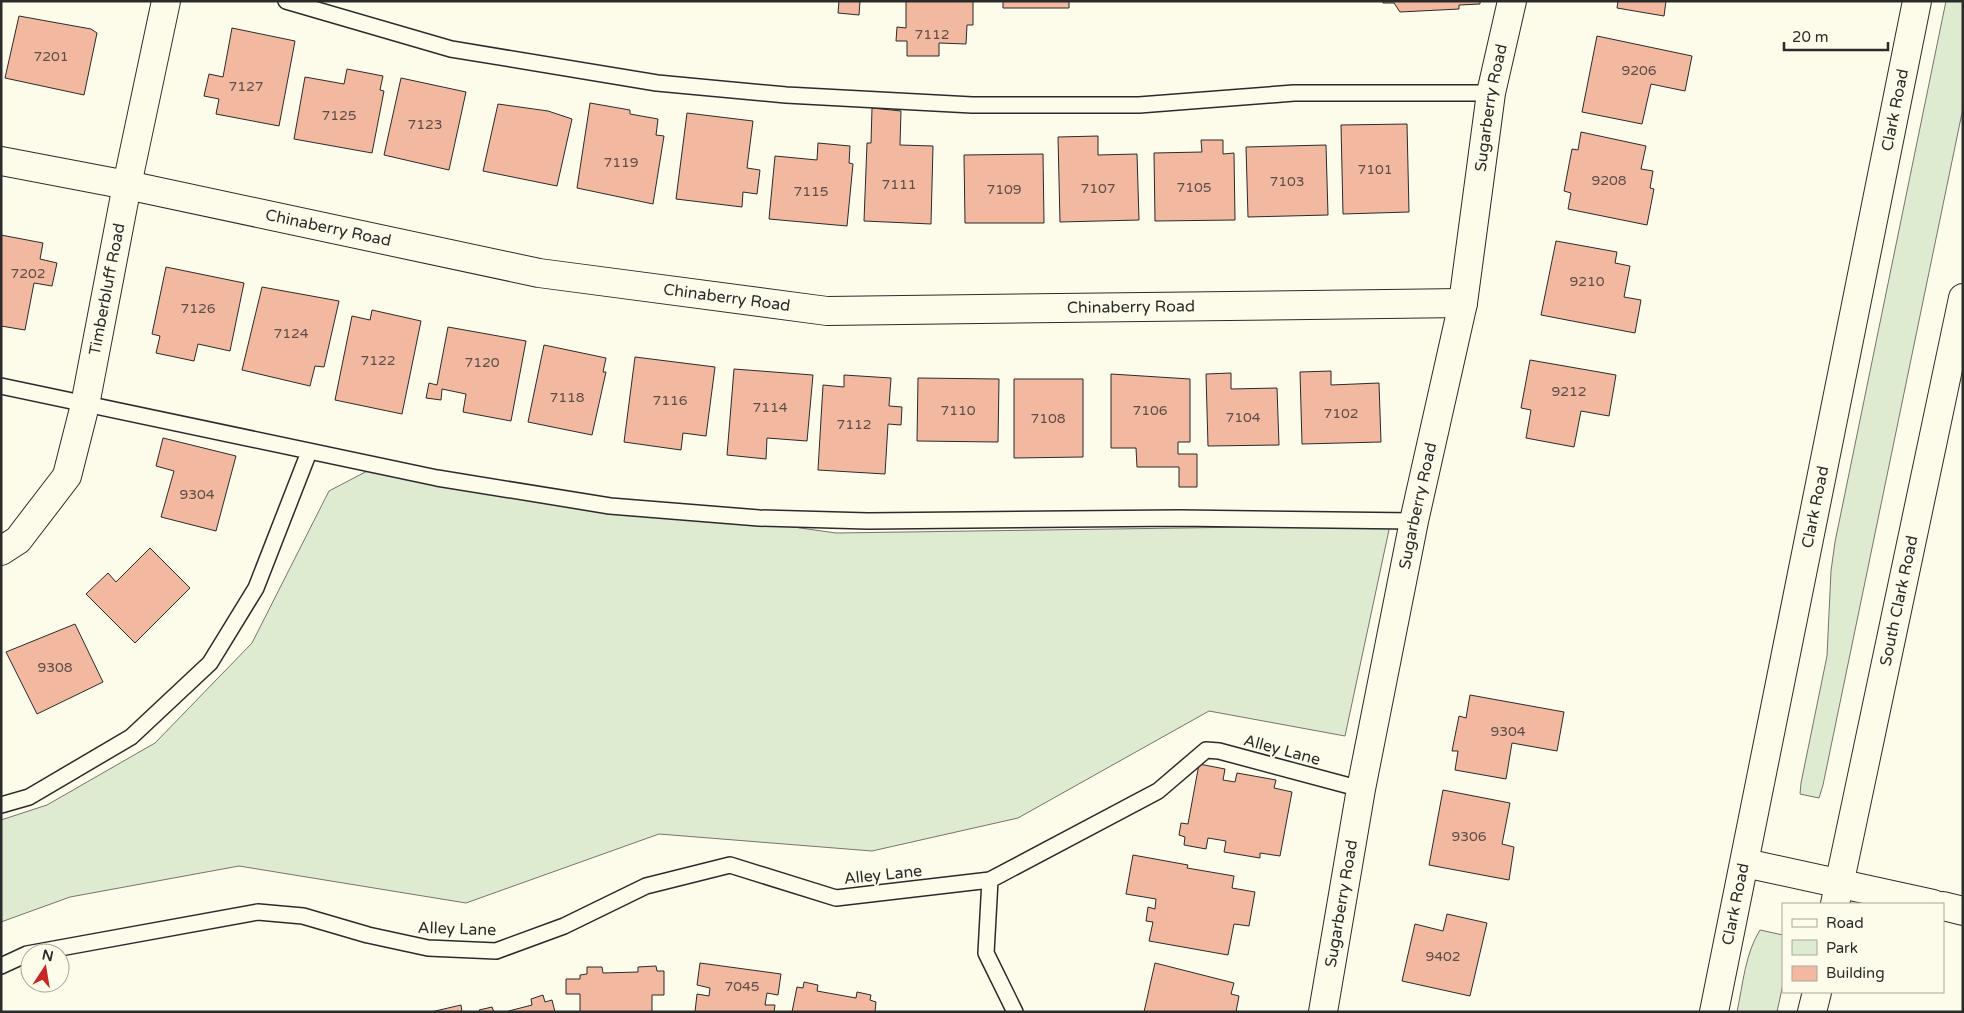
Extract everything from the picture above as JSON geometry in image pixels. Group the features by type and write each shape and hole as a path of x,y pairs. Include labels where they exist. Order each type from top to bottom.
{"street":[{"name":"Timberbluff Road","path":"1,551 18,540 66,476 85,405 127,185 166,1"},
{"name":"Sugarberry Road","path":"1323,1012 1361,789 1414,521 1463,303 1491,93 1512,1"},
{"name":"Clark Road","path":"1714,1012 1917,1"},
{"name":"Chinaberry Road","path":"1,161 127,185 539,273 827,311 1463,303"},
{"name":"South Clark Road","path":"1838,894 1963,298"},
{"path":"1745,863 1838,894 1924,903"},
{"path":"1944,906 1963,911"},
{"path":"1812,1012 1817,993"}],"lane":[{"path":"286,1 451,49 657,83 786,95 972,105 1139,105 1294,92 1491,93"},
{"path":"1,386 437,478 610,506 759,518 868,521 1179,518 1414,521"},
{"path":"1,805 29,796 131,738 210,663 256,588 309,452"},
{"name":"Alley Lane","path":"1,966 27,954 258,912 303,916 368,935 428,948 496,951 564,926 646,886 730,865 836,898 990,880 1158,791 1206,750 1220,751 1361,789"},
{"path":"990,880 986,953 1015,1012"}],"green space":[{"path":"1946,1 1963,1 1963,108 1819,798 1800,794 1827,656 1831,571 1835,542"},
{"path":"373,468 836,533 1390,525 1345,736 1209,711 1018,818 872,851 659,834 466,903 239,866 70,897 1,922 1,820 47,805 155,743 252,643 329,491"},
{"path":"1760,930 1782,935 1782,989 1777,1012 1737,1012 1748,959"}],"building":[{"path":"839,1 860,1 859,15 838,13"},
{"path":"906,1 973,1 973,25 967,25 966,44 939,43 939,56 907,56 907,41 896,41 897,27 906,28"},
{"path":"1003,1 1069,1 1069,8 1003,8"},
{"path":"1383,1 1480,1 1480,4 1459,5 1459,9 1400,12 1394,3 1383,3"},
{"path":"1618,1 1666,1 1664,16 1617,8"},
{"path":"19,16 91,29 97,33 84,95 5,78"},
{"path":"232,28 295,41 279,126 216,114 219,99 204,96 209,74 223,77"},
{"path":"1597,36 1692,56 1685,91 1651,84 1642,124 1582,112"},
{"path":"347,69 383,76 380,90 384,91 372,153 294,139 305,77 344,84"},
{"path":"401,78 466,92 449,170 384,155"},
{"path":"590,103 630,110 630,114 658,119 656,135 664,136 653,204 577,188"},
{"path":"498,104 548,111 572,119 557,186 483,171"},
{"path":"872,108 901,111 900,145 933,146 931,224 864,221 867,143 871,143"},
{"path":"687,113 753,121 747,168 760,170 757,194 743,192 742,207 676,199"},
{"path":"1407,124 1409,212 1343,214 1341,125"},
{"path":"1581,132 1646,146 1641,169 1653,171 1650,188 1654,189 1647,225 1568,209 1571,193 1564,191 1572,149 1578,150"},
{"path":"1098,136 1098,155 1137,154 1139,220 1060,222 1058,137"},
{"path":"1201,140 1223,140 1223,154 1234,153 1235,220 1155,221 1154,153 1202,152"},
{"path":"818,143 850,146 849,163 853,164 847,226 769,219 775,156 817,160"},
{"path":"1326,145 1328,215 1248,217 1246,147"},
{"path":"1043,154 1044,223 965,223 964,155"},
{"path":"1,235 43,243 40,259 57,263 52,286 34,283 25,330 1,326"},
{"path":"1556,241 1617,252 1615,263 1630,266 1624,297 1641,300 1635,333 1541,315"},
{"path":"166,267 244,283 230,351 198,344 194,361 156,353 160,336 152,334"},
{"path":"262,287 339,301 324,367 315,366 310,386 242,370"},
{"path":"372,310 421,321 402,414 335,400 352,316 370,320"},
{"path":"448,327 526,341 511,421 463,412 466,394 442,389 441,400 426,398 429,383 437,385"},
{"path":"544,345 606,358 603,372 606,372 592,435 528,422"},
{"path":"635,357 715,367 706,436 683,433 681,450 624,442"},
{"path":"1530,360 1616,375 1609,416 1581,411 1574,447 1526,438 1531,410 1521,408"},
{"path":"734,369 813,375 807,441 767,438 766,459 727,455"},
{"path":"1331,371 1331,385 1379,383 1381,442 1302,444 1300,372"},
{"path":"1231,373 1231,389 1277,388 1279,445 1208,446 1206,374"},
{"path":"1111,374 1190,379 1190,442 1178,442 1178,454 1197,454 1197,487 1179,487 1179,467 1137,467 1136,448 1111,448"},
{"path":"844,375 891,378 889,406 902,407 901,425 888,424 885,474 818,470 823,385 844,387"},
{"path":"918,378 999,379 998,442 917,441"},
{"path":"1014,379 1083,379 1083,457 1014,458"},
{"path":"163,438 236,456 216,531 161,517 174,471 156,466"},
{"path":"150,548 190,588 135,643 86,594 108,573 116,582"},
{"path":"75,624 103,682 37,714 6,652"},
{"path":"1470,695 1564,712 1557,751 1512,743 1506,779 1455,770 1458,751 1452,751 1459,716 1466,718"},
{"path":"1199,764 1225,769 1223,780 1235,782 1237,773 1276,780 1274,788 1292,792 1280,856 1260,853 1260,858 1224,852 1226,841 1208,838 1206,849 1184,845 1185,837 1179,835 1181,823 1188,824"},
{"path":"1443,790 1510,803 1502,844 1514,847 1509,880 1429,865"},
{"path":"1133,855 1188,865 1187,868 1234,876 1232,888 1255,892 1249,926 1234,924 1228,955 1149,941 1153,922 1146,921 1148,907 1155,909 1156,899 1126,894"},
{"path":"1447,914 1487,923 1470,996 1402,981 1415,924 1443,931"},
{"path":"700,963 781,974 778,995 767,993 765,1005 775,1005 774,1012 695,1012 697,994 709,996 710,988 697,985"},
{"path":"1155,963 1234,983 1231,994 1239,996 1236,1012 1144,1012"},
{"path":"656,966 657,971 664,971 664,995 652,995 652,1012 580,1012 580,994 566,994 566,979 580,979 580,975 587,974 587,967 602,967 603,973 638,972 638,967"},
{"path":"804,982 818,985 817,991 856,998 857,992 871,995 870,1000 876,1002 875,1012 792,1012 797,987 803,988"},
{"path":"543,995 545,1002 552,1000 555,1012 505,1012 532,1005 531,999"},
{"path":"461,1005 462,1012 431,1012"},
{"path":"492,1007 494,1012 480,1012 479,1010"}]}
